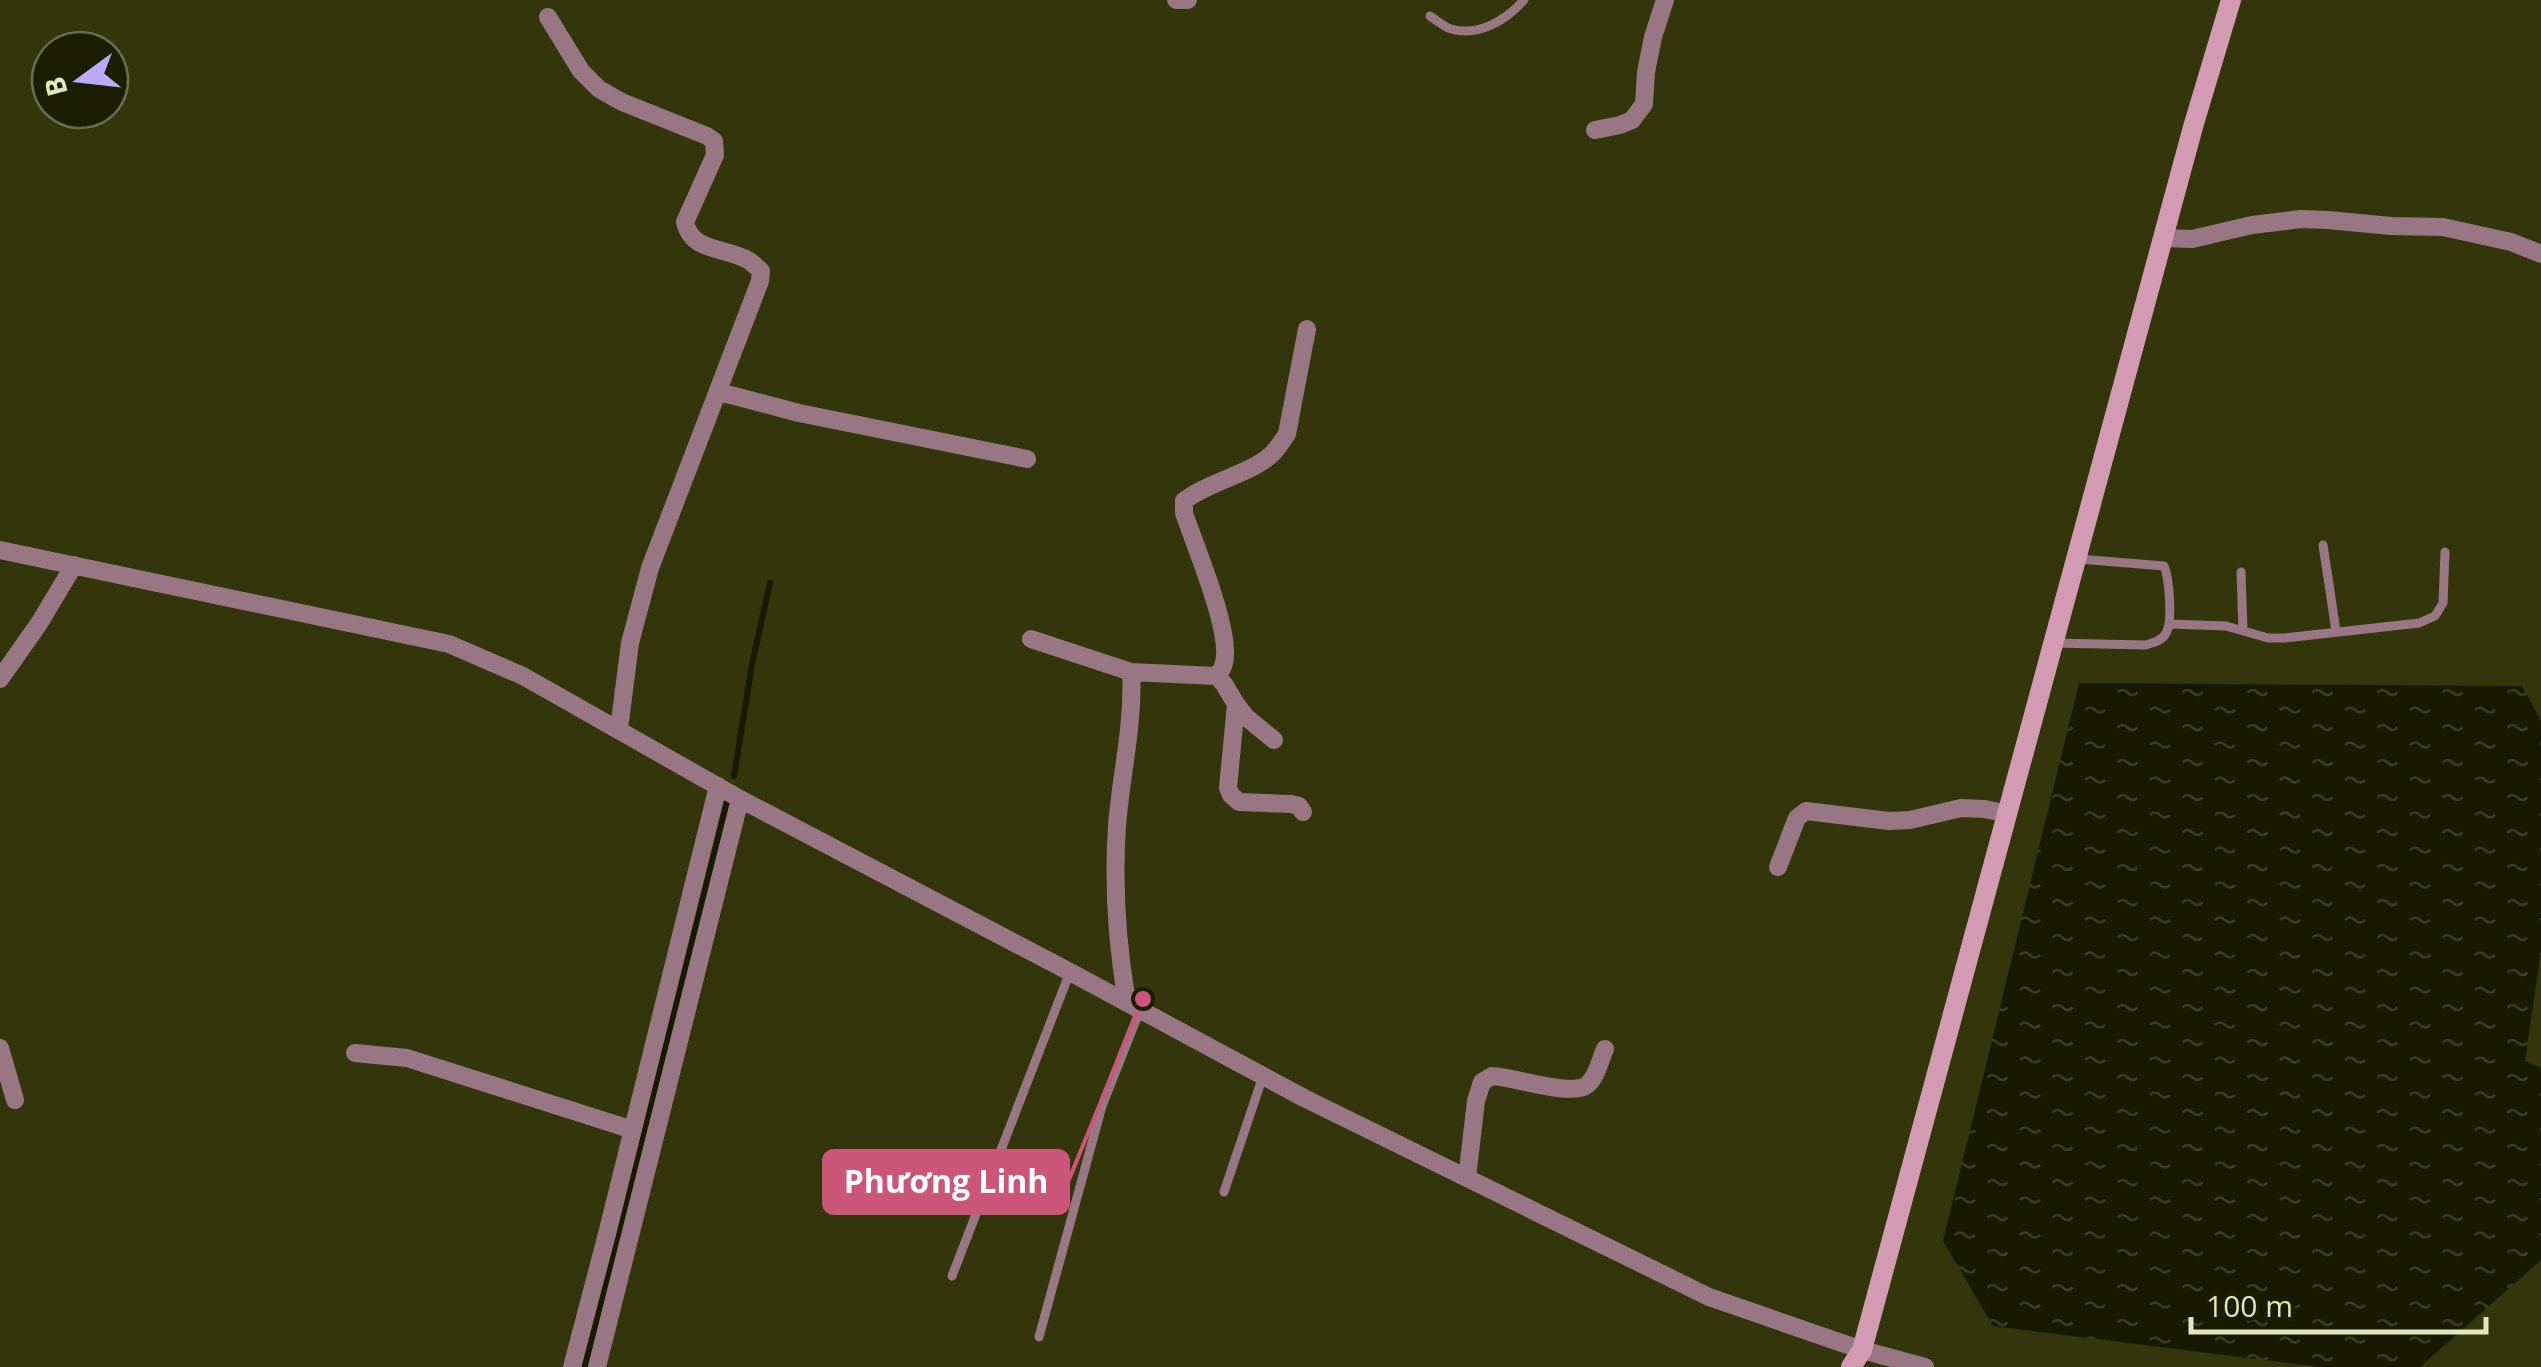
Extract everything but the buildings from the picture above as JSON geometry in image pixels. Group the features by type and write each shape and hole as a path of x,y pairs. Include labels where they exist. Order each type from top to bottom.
{"street":[{"path":"1176,0 1188,0"},
{"path":"1595,130 1632,120 1644,104 1653,37 1665,0"},
{"path":"1856,1359 2231,0"},
{"path":"548,16 581,71 599,90 714,141 716,155 684,222 687,233 693,241 749,260 761,271 650,568 630,643 620,728"},
{"path":"2164,238 2192,239 2252,225 2328,220 2444,226 2541,254"},
{"path":"1216,676 1224,665 1226,650 1220,618 1184,513 1184,501 1261,462 1278,447 1287,434 1307,329"},
{"path":"718,392 799,413 1027,459"},
{"path":"0,550 449,644 523,676 740,799 1263,1076 1709,1297 1856,1359 1925,1367"},
{"path":"0,679 74,565"},
{"path":"1031,640 1131,672 1216,676 1246,717 1274,740"},
{"path":"1131,672 1132,697 1117,826 1116,916 1120,960 1134,1006"},
{"path":"1236,704 1228,788 1231,795 1239,802 1291,804 1303,812"},
{"path":"572,1367 718,786"},
{"path":"597,1367 740,799"},
{"path":"1778,867 1797,818 1806,811 1889,820 1910,820 1961,808 2008,814"},
{"path":"0,1048 15,1100"},
{"path":"1468,1178 1476,1101 1482,1082 1492,1076 1570,1090 1585,1087 1605,1049"},
{"path":"355,1053 408,1058 633,1130"}],"lane":[{"path":"1430,16 1450,29 1478,30 1510,16 1524,0"},
{"path":"2323,544 2336,632"},
{"path":"2170,624 2226,626 2268,638 2284,638 2419,623 2435,616 2443,602 2444,552"},
{"path":"2054,643 2144,645 2166,636 2170,624 2164,566 2076,559"},
{"path":"2241,572 2243,630"},
{"path":"952,1276 1070,972"},
{"path":"1039,1337 1102,1106 1134,1006"},
{"path":"1224,1192 1263,1076"}],"water":[{"path":"2079,683 2522,686 2541,721 2541,951 2525,1061 2541,1068 2541,1260 2420,1367 2319,1367 1993,1326 1943,1241"}],"waterway":[{"path":"734,776 770,583"},
{"path":"585,1367 728,799"}],"place":[{"name":"Phương Linh","path":"1143,999"}]}
